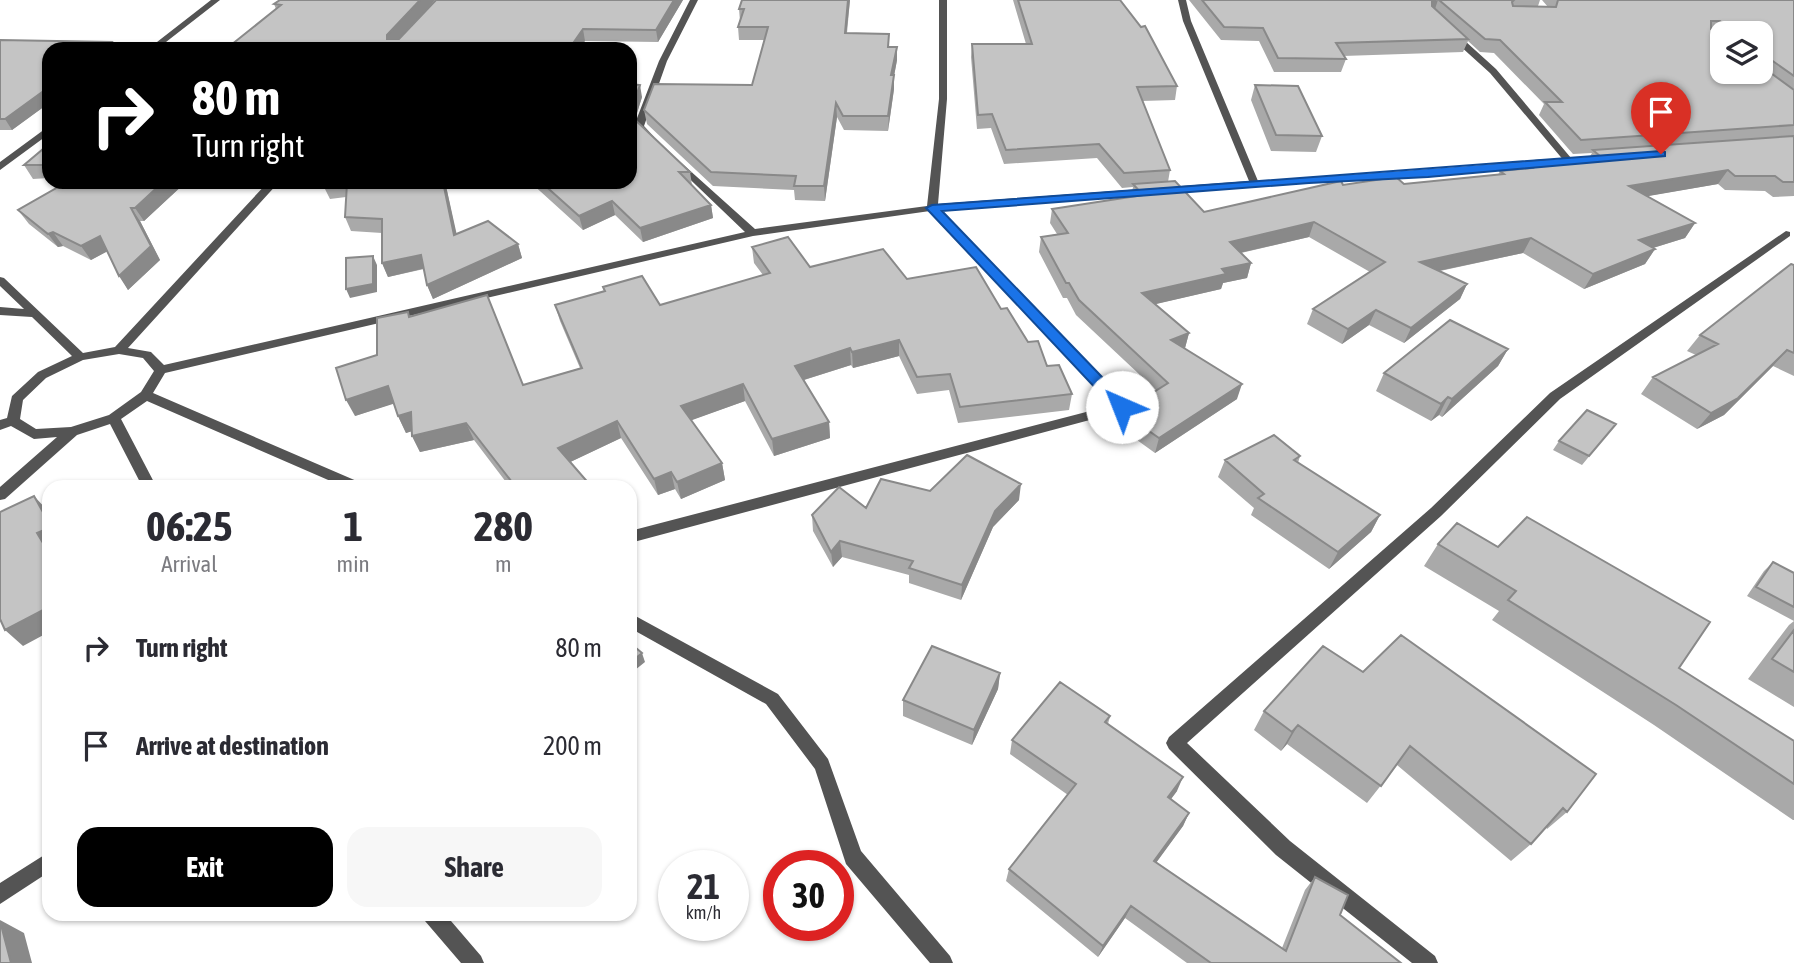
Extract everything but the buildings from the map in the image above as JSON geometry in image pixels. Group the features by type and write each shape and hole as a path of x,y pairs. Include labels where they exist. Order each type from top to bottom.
{"street":[{"path":"161,42 216,0"},
{"path":"658,144 639,126 663,61 694,0"},
{"path":"637,535 1122,407 932,208 943,99 943,0"},
{"path":"1182,0 1187,21 1255,185"},
{"path":"161,370 147,355 119,350 80,357 42,375 17,398 7,423 34,433 72,432 114,418 146,395 161,370 753,233 932,208 1428,174 1574,160 1544,134 1493,71 1440,23"},
{"path":"0,167 42,134"},
{"path":"667,153 753,233"},
{"path":"119,350 268,189"},
{"path":"1428,963 1283,848 1175,743 1436,512 1555,396 1786,234"},
{"path":"0,280 80,357"},
{"path":"0,311 35,314"},
{"path":"146,395 340,480"},
{"path":"114,418 146,480"},
{"path":"0,495 72,432"},
{"path":"637,624 772,699 822,765 853,857 943,963"},
{"path":"0,894 42,866"},
{"path":"438,921 474,963"}],"route":[{"path":"1122,407 932,208 1309,180 1428,174 1661,154"}]}
